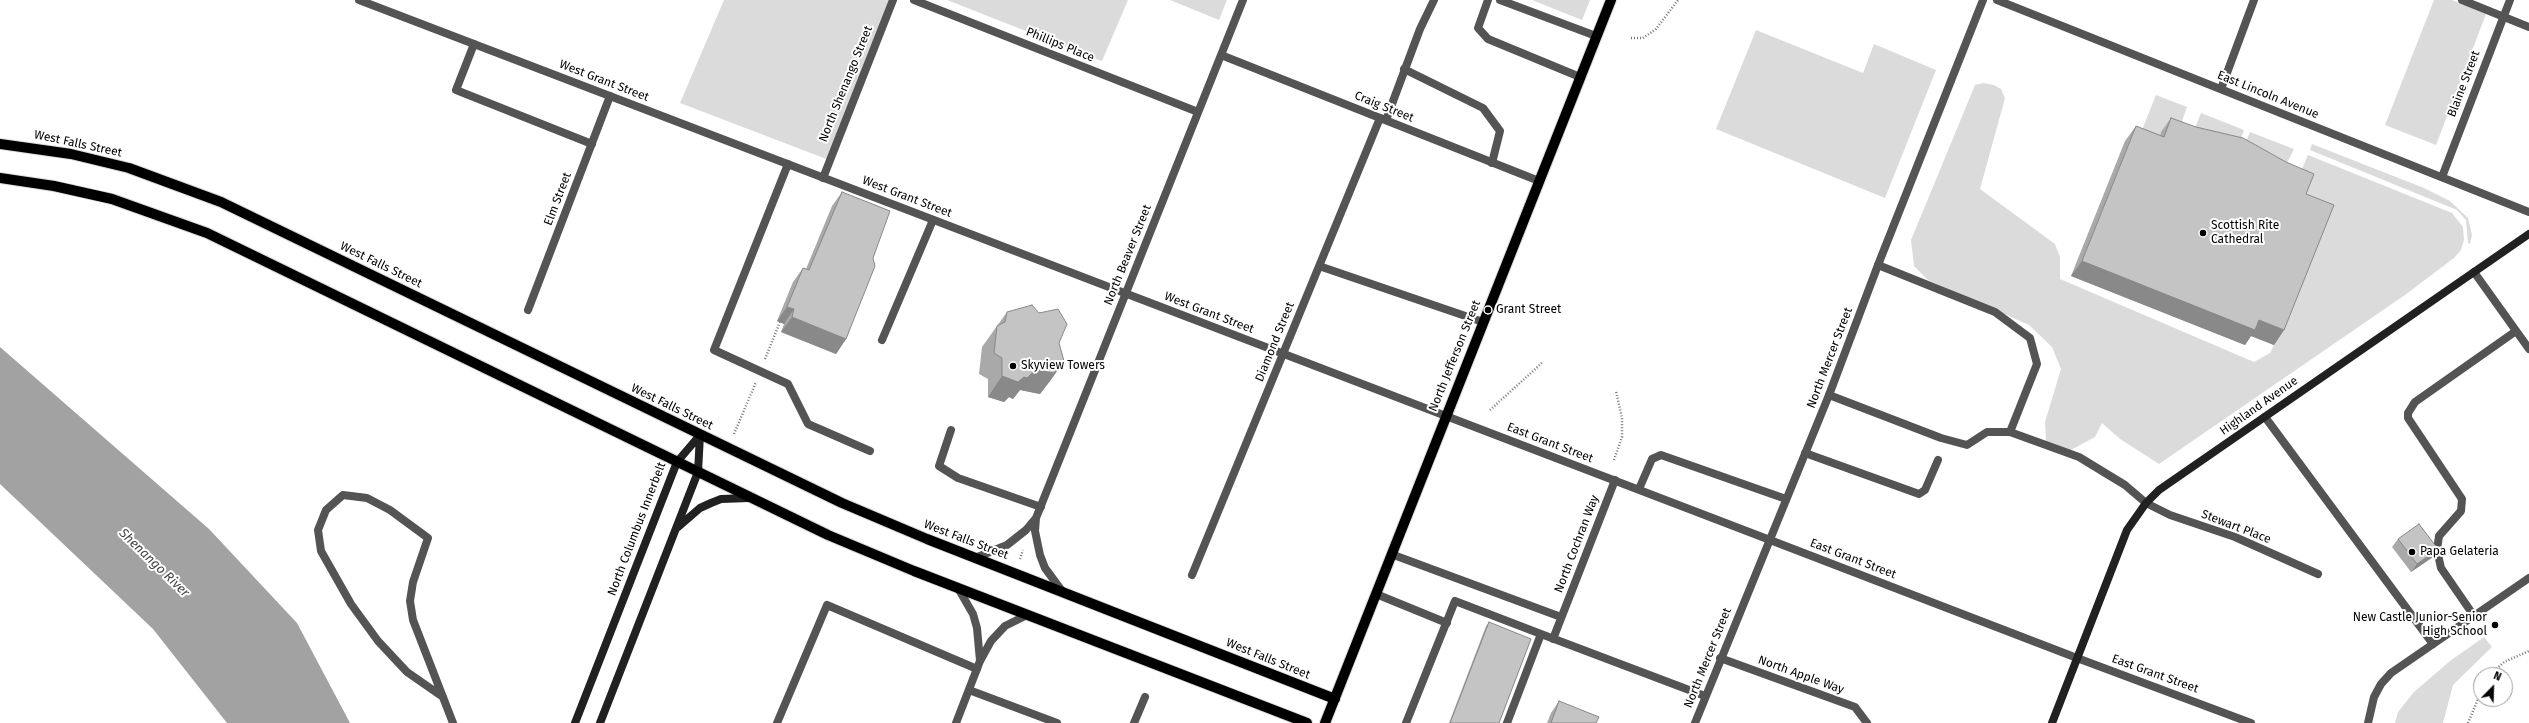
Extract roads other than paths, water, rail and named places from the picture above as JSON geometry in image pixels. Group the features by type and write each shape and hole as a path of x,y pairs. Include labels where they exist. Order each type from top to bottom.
{"main road":[{"name":"North Jefferson Street","path":"1326,723 1391,554 1611,0"},
{"name":"West Falls Street","path":"0,144 72,154 122,166 199,193 842,503 975,558 1335,699"},
{"path":"0,178 54,186 112,199 207,233 828,535 958,588 1307,723"},
{"name":"Highland Avenue","path":"2052,723 2127,530 2146,503 2159,490 2529,234"},
{"name":"North Columbus Innerbelt","path":"575,723 677,462 700,435"},
{"path":"600,723 698,472 700,435"},
{"path":"676,529 700,508 711,503 721,499 751,498"}],"street":[{"name":"West Grant Street","path":"359,0 1446,416"},
{"name":"North Shenango Street","path":"823,178 893,0"},
{"name":"Phillips Place","path":"914,0 1198,112"},
{"name":"North Beaver Street","path":"975,558 1006,545 1018,538 1036,518 1243,0"},
{"name":"Diamond Street","path":"1192,575 1320,266 1434,0"},
{"path":"1488,0 1478,28 1488,39 1580,78"},
{"path":"1500,0 1596,36"},
{"name":"North Mercer Street","path":"1694,723 1829,395 1878,265 1983,0"},
{"name":"East Lincoln Avenue","path":"1997,0 2529,212"},
{"path":"2221,89 2254,0"},
{"path":"2462,0 2529,27"},
{"name":"Blaine Street","path":"2442,177 2510,0"},
{"path":"474,44 456,90 592,144"},
{"name":"Craig Street","path":"1221,55 1539,181"},
{"path":"1404,69 1483,108 1500,130 1492,163"},
{"name":"Elm Street","path":"528,310 610,96"},
{"path":"788,164 714,350 788,384 808,424 870,451"},
{"path":"882,340 933,220"},
{"path":"1878,265 1995,312 2030,338 2037,364 2010,432"},
{"path":"1320,266 1483,322"},
{"path":"2474,272 2529,349"},
{"path":"2474,616 2441,568 2437,550 2439,536 2461,511 2462,499 2408,418 2408,413 2415,402 2516,332"},
{"name":"Stewart Place","path":"1829,395 1941,438 1967,445 1987,432 2010,432 2079,457 2125,485 2146,503 2170,515 2235,537 2318,574"},
{"name":"East Grant Street","path":"1446,416 2077,658 2251,723"},
{"path":"2265,417 2433,644"},
{"path":"951,430 940,466 958,478 1041,507"},
{"path":"1805,453 1918,494 1925,490 1938,460"},
{"path":"1639,489 1652,459 1661,455 1786,499"},
{"name":"North Cochran Way","path":"1553,639 1616,480"},
{"path":"443,698 407,672 378,641 351,604 321,551 318,530 326,510 343,495 367,498 390,510 428,538 413,582 410,602 413,620 453,723"},
{"name":"North Beaver Street","path":"1036,518 1035,531 1040,555 1045,568 1062,591"},
{"path":"1391,554 1561,618"},
{"path":"2368,723 2374,697 2381,684 2391,673 2529,578"},
{"path":"958,588 973,614 979,642 978,665"},
{"path":"1376,594 1447,623"},
{"path":"1406,723 1455,601 1705,696"},
{"path":"777,723 827,605 978,665"},
{"path":"956,723 978,665 997,634 1005,626 1027,615"},
{"path":"1507,723 1541,634"},
{"name":"North Apple Way","path":"1720,658 1855,707 1868,723"},
{"path":"969,690 1057,723"},
{"path":"1134,723 1144,697"}],"water":[{"name":"Shenango River","path":"0,347 209,529 297,623 350,723 227,723 153,629 0,484"}],"place":[{"name":"Scottish Rite Cathedral","path":"2203,233"},
{"name":"Grant Street","path":"1488,310"},
{"name":"Skyview Towers","path":"1013,366"},
{"name":"Papa Gelateria","path":"2412,552"},
{"name":"New Castle Junior-Senior High School","path":"2495,625"}]}
